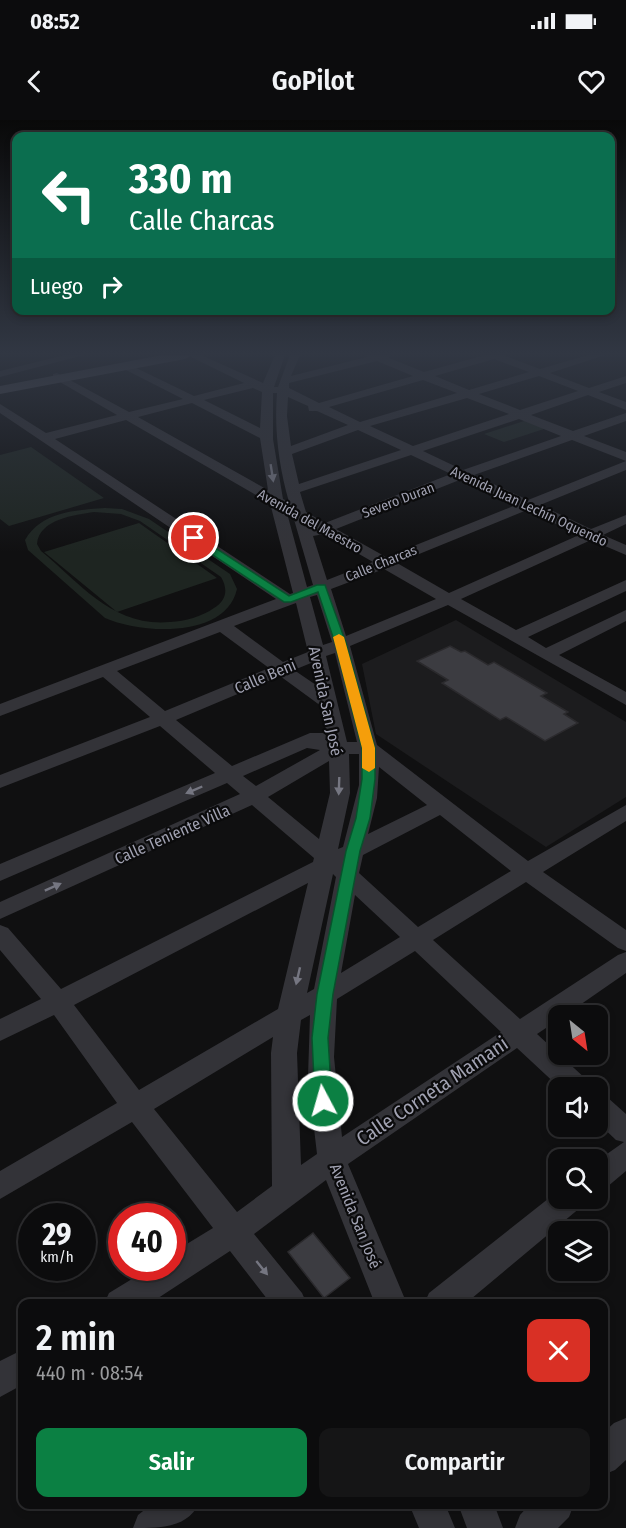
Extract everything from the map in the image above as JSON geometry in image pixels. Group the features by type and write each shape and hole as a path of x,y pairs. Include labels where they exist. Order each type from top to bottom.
{"street":[{"path":"18,421 295,597"},
{"path":"43,438 109,421"},
{"name":"Avenida del Maestro","path":"135,421 298,515"},
{"path":"236,421 266,436"},
{"name":"Avenida San José","path":"268,421 266,436 276,502 295,597 316,654 337,738 340,793 320,1038 320,1082 332,1159 389,1299"},
{"name":"Avenida San José","path":"287,1193 284,1053 289,1016 336,863 363,818 369,779 368,748 341,643 321,587 314,532 298,515 285,452 291,421"},
{"name":"Avenida Juan Lechín Oquendo","path":"348,421 626,551"},
{"path":"285,452 377,421"},
{"path":"294,490 497,421"},
{"path":"538,421 626,457"},
{"name":"Severo Duran","path":"314,532 461,475 616,421"},
{"name":"Calle Charcas","path":"0,710 385,562 626,465"},
{"name":"Calle Beni","path":"0,782 283,669 449,599 626,519"},
{"name":"Avenida del Maestro","path":"314,532 385,562 626,700"},
{"path":"515,637 626,585"},
{"path":"545,655 626,615"},
{"path":"221,625 329,703"},
{"path":"105,670 336,863 414,939 566,1077"},
{"name":"Calle Teniente Villa","path":"0,911 254,796 337,738"},
{"name":"Calle Teniente Villa","path":"0,873 306,742 337,738 368,748"},
{"path":"368,748 527,872 626,942"},
{"path":"0,1031 336,863 441,806"},
{"path":"0,1186 289,1016 626,812"},
{"path":"0,934 58,1002 135,1106 287,1299"},
{"name":"Calle Corneta Mamani","path":"128,1299 233,1232 332,1159 626,962"},
{"path":"608,1115 626,1131"},
{"path":"608,1169 626,1154"},
{"path":"446,1299 557,1209"},
{"path":"0,1380 18,1369"},
{"path":"608,1453 626,1435"},
{"path":"151,1528 175,1509"},
{"path":"429,1509 437,1528"},
{"path":"478,1509 486,1528"},
{"path":"533,1528 551,1509"}],"shaded area":[{"path":"525,421 547,428 504,442 484,434"},
{"path":"31,447 104,498 9,526 0,519 0,455"},
{"path":"105,508 122,509 149,519 230,574 237,589 230,605 217,617 200,624 180,628 160,629 121,623 105,618 28,550 25,540 40,523 49,518 71,512","holes":["94,512 121,514 140,521 221,577 225,586 222,601 204,614 182,621 150,622 132,618 115,611 85,590 41,551 37,544 44,529 59,520"]},
{"path":"139,523 217,578 117,612 44,552"},
{"path":"456,620 626,722 626,797 546,847 376,734 362,664"}],"building":[{"path":"450,646 461,652 465,651 488,665 494,662 547,693 541,696 568,712 564,714 578,723 545,741 506,717 500,720 442,683 448,680 417,661"},
{"path":"313,1233 350,1278 324,1298 288,1252"}],"slow traffic":[{"path":"339,637 368,748 369,768"}],"route":[{"path":"194,538 288,600 321,587 341,643 368,748 369,779 363,818 353,851 325,994 320,1038 320,1082 323,1101"}]}
